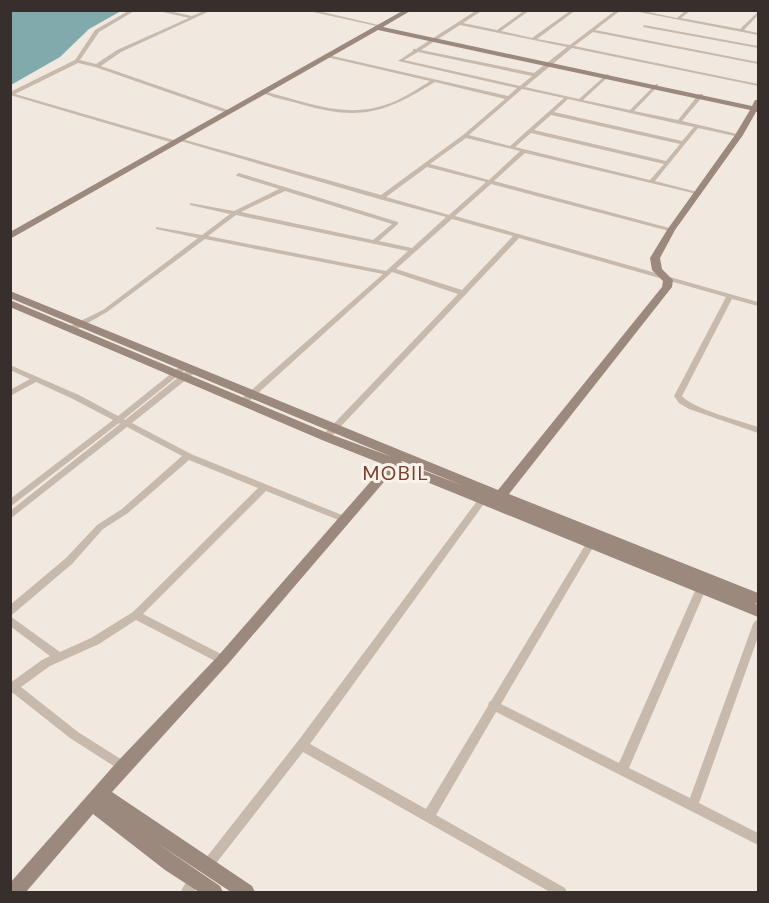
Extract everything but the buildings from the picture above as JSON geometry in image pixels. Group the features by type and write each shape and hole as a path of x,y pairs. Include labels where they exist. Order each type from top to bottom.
{"street":[{"path":"134,10 97,31 77,61 11,94 759,304"},
{"path":"156,10 194,18"},
{"path":"94,65 210,10"},
{"path":"306,10 654,87 757,107 699,194 671,230 655,258 657,270 668,280"},
{"path":"10,236 409,10"},
{"path":"481,10 400,61 739,135"},
{"path":"496,32 528,10"},
{"path":"533,39 573,10"},
{"path":"381,198 465,136 548,64 619,10"},
{"path":"630,10 759,34"},
{"path":"678,19 689,10"},
{"path":"741,31 757,12"},
{"path":"631,38 657,16"},
{"path":"459,24 759,85"},
{"path":"644,26 759,47"},
{"path":"593,31 759,63"},
{"path":"463,60 476,48"},
{"path":"415,50 535,75"},
{"path":"328,56 508,98"},
{"path":"77,61 229,112"},
{"path":"469,76 481,64"},
{"path":"580,100 606,76"},
{"path":"263,92 331,110 362,114 398,104 434,81"},
{"path":"632,111 654,87"},
{"path":"679,122 700,96"},
{"path":"511,148 568,98"},
{"path":"550,113 682,143"},
{"path":"652,182 697,126"},
{"path":"530,130 668,163"},
{"path":"465,136 699,194"},
{"path":"247,398 524,151"},
{"path":"427,165 671,230"},
{"path":"239,175 396,224 374,242"},
{"path":"76,326 105,311 235,213 284,189"},
{"path":"192,204 412,250"},
{"path":"158,228 390,272 463,293"},
{"path":"330,433 517,236"},
{"path":"196,880 493,499 667,287 668,280"},
{"path":"10,294 76,326"},
{"path":"730,296 678,396 692,407 759,430"},
{"path":"10,303 76,326 330,433 594,538 703,583 759,611"},
{"path":"10,367 188,456 344,519"},
{"path":"10,504 186,371"},
{"path":"10,394 35,379"},
{"path":"10,516 122,421"},
{"path":"10,611 69,561 100,526 125,511 188,456"},
{"path":"396,459 493,499"},
{"path":"15,892 123,767 223,660 396,459"},
{"path":"123,767 74,735 12,688 46,663 95,641 136,615 263,488"},
{"path":"428,818 594,538"},
{"path":"703,583 759,599"},
{"path":"622,771 703,583"},
{"path":"136,615 223,660"},
{"path":"10,620 59,657"},
{"path":"693,805 759,624"},
{"path":"493,705 759,839"},
{"path":"302,745 561,892"},
{"path":"96,798 171,864 214,892"},
{"path":"196,880 246,892"}],"water":[{"path":"11,10 121,11 89,29 60,57 11,85"}],"district":[{"name":"MOBIL","path":"396,473"}]}
